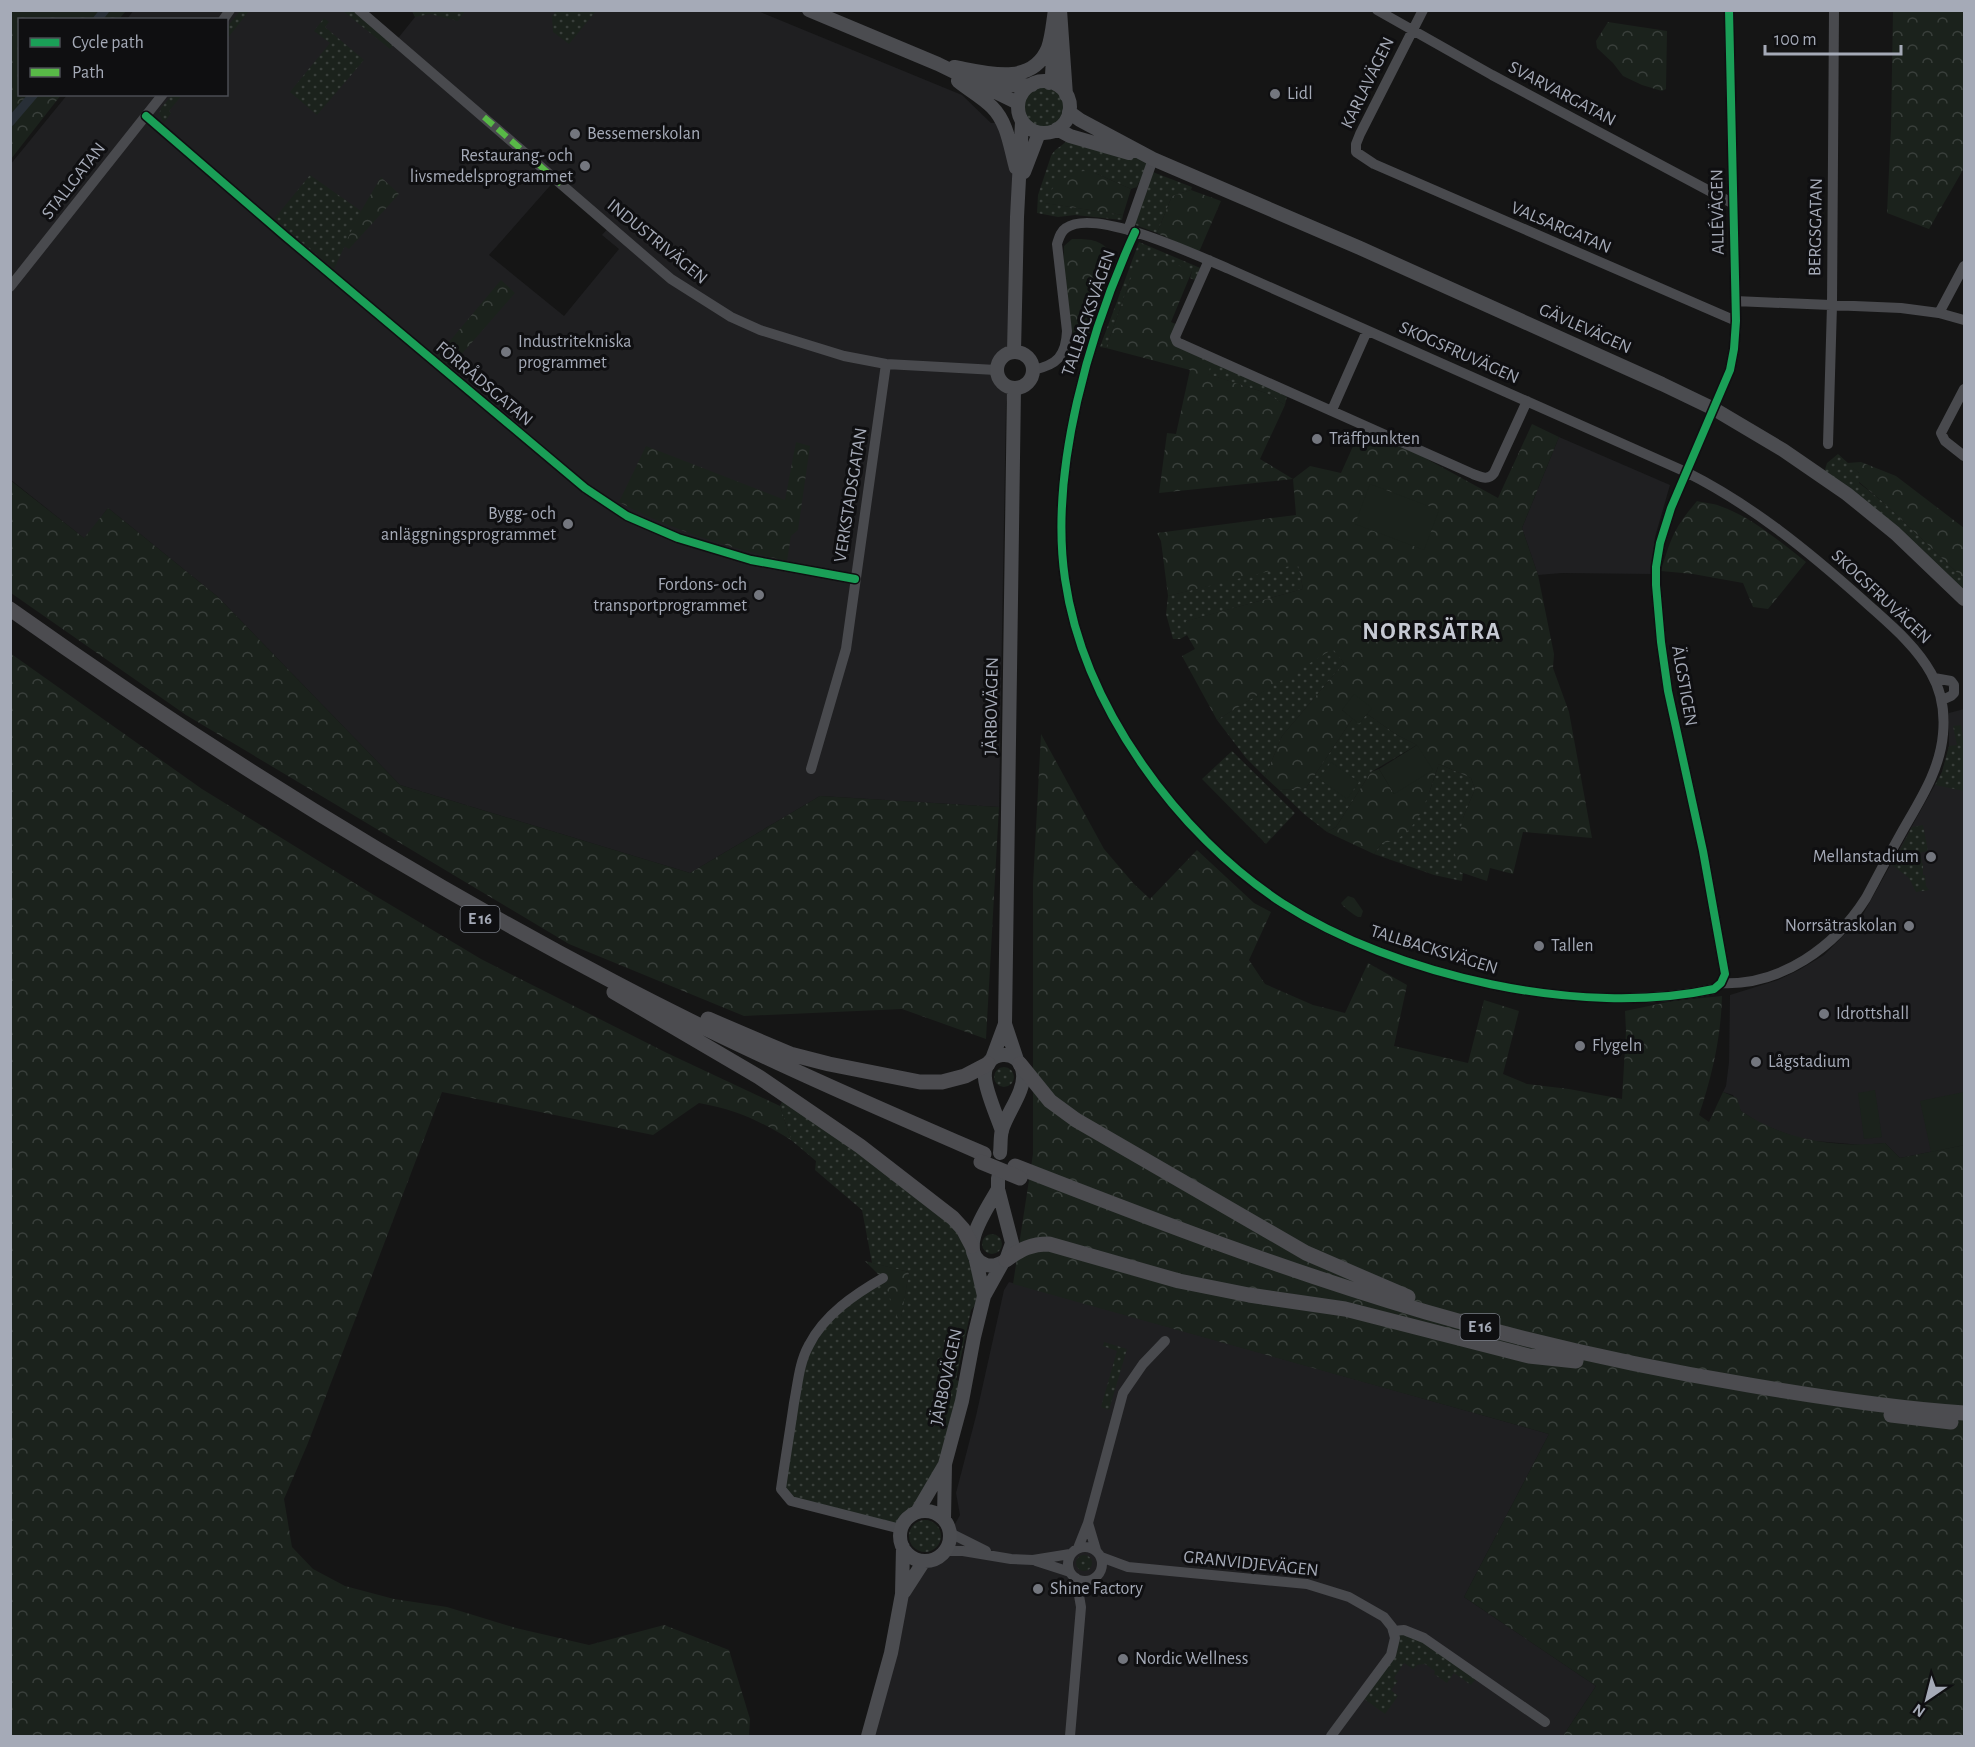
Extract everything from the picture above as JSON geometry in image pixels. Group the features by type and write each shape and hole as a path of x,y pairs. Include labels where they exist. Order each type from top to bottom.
{"highway":[{"name":"E 16","path":"10,609 101,673 253,774 434,884 713,1042 819,1092 1018,1172 1184,1232 1333,1283 1462,1323 1578,1352 1688,1375 1819,1397 1965,1413"},
{"name":"E 16","path":"10,620 95,681 258,788 429,892 610,985"},
{"path":"610,985 696,1014 790,1053 829,1064 920,1082 942,1082 965,1076 990,1061"},
{"path":"610,985 759,1077 860,1146 953,1218 963,1229 973,1251"},
{"path":"1019,1062 1050,1101 1076,1120 1306,1252 1425,1304 1462,1323"},
{"name":"E 16","path":"1018,1172 1171,1236 1330,1292 1460,1331 1576,1361 1687,1384 1818,1406 1965,1423"},
{"path":"1004,1261 1021,1249 1035,1244 1049,1244 1179,1281 1249,1295 1344,1309 1529,1356 1576,1361"}],"main road":[{"path":"808,10 938,64 1018,104"},
{"path":"938,64 1001,75 1022,73 1036,65 1044,55 1049,46 1057,10"},
{"path":"1049,82 1052,75 1057,10"},
{"path":"1057,10 1069,112 1065,122 1057,129 1047,133 1039,133 1029,128 1018,112 1018,104 1024,91 1038,82 1049,82 1058,86 1066,95"},
{"path":"938,64 1017,86 1032,85"},
{"path":"938,64 991,106 999,116 1006,130 1019,182"},
{"name":"GÄVLEVÄGEN","path":"1069,112 1154,159 1360,248 1714,409 1795,457 1847,494 1895,533 1964,599"},
{"path":"1014,352 1017,217 1023,122"},
{"name":"GÄVLEVÄGEN","path":"1057,129 1070,136 1154,159"},
{"path":"1019,182 1039,133"},
{"path":"1009,352 1014,352 1027,357 1033,370 1027,383 1014,388 1008,387 1001,381 996,370 1002,358 1009,352"},
{"name":"JÄRBOVÄGEN","path":"1000,1153 1002,1131 1023,1082 1023,1072 1005,1024 1014,388"},
{"name":"JÄRBOVÄGEN","path":"1002,1131 985,1077 1005,1024"},
{"path":"990,1061 998,1055 1004,1055 1019,1062"},
{"name":"JÄRBOVÄGEN","path":"944,1519 945,1464 962,1401 984,1296 1012,1243 998,1183 976,1231 973,1251 984,1296"},
{"path":"973,1251 980,1262 988,1266 1004,1261"},
{"name":"JÄRBOVÄGEN","path":"916,1512 945,1464"},
{"path":"868,1737 891,1653 902,1594 901,1529 905,1521 916,1512 932,1512 944,1519 950,1539 945,1551 939,1557 924,1561 910,1555 903,1547"},
{"path":"902,1594 924,1561"}],"street":[{"name":"INDUSTRIVÄGEN","path":"359,10 671,279 731,317 760,330 844,356 886,364 996,370"},
{"name":"SVARVARGATAN","path":"1377,10 1732,203"},
{"name":"KARLAVÄGEN","path":"1374,164 1359,156 1356,152 1356,144 1423,10"},
{"name":"ALLÉVÄGEN","path":"1714,409 1730,370 1736,321 1729,10"},
{"name":"BERGSGATAN","path":"1828,444 1832,304 1834,10"},
{"name":"STALLGATAN","path":"10,287 161,96"},
{"name":"FÖRRÅDSGATAN","path":"146,116 276,230 577,481 612,507 661,531 727,553 805,571 855,579"},
{"name":"TALLBACKSVÄGEN","path":"1154,159 1132,231 1092,344 1079,397 1064,485 1062,513 1063,561 1073,623 1093,676 1131,747 1162,791 1186,819 1246,876 1307,918 1406,961 1505,988 1558,994 1652,997 1707,990 1714,988 1723,979"},
{"name":"VALSARGATAN","path":"1374,164 1736,321"},
{"name":"SKOGSFRUVÄGEN","path":"1033,370 1051,365 1057,360 1066,344 1057,244 1060,235 1065,228 1082,223 1132,231 1209,260 1686,472 1742,504 1779,529 1814,557 1922,657 1934,678 1942,700 1943,734 1936,766 1922,797 1856,914 1823,948 1802,962 1742,984 1723,979"},
{"path":"1209,260 1175,337 1178,342 1485,478 1489,478 1494,473 1527,401"},
{"path":"1939,313 1965,266"},
{"path":"1735,301 1902,308 1939,313 1965,321"},
{"path":"1332,410 1367,331"},
{"name":"VERKSTADSGATAN","path":"811,769 846,649 886,364"},
{"path":"1965,389 1941,433 1945,441 1965,456"},
{"name":"ÄLGSTIGEN","path":"1714,409 1671,508 1660,543 1656,585 1668,691 1704,851 1723,979"},
{"name":"SKOGSFRUVÄGEN","path":"1934,678 1951,681 1954,685 1954,693 1942,700"},
{"path":"883,1278 858,1293 836,1311 808,1346 801,1366 781,1489 791,1501 901,1529"},
{"path":"1081,1607 1068,1563 1088,1523 1123,1393 1143,1364 1165,1341"},
{"path":"1070,1737 1081,1607 1088,1587 1102,1566 1088,1523"},
{"path":"950,1533 998,1556"},
{"path":"945,1551 963,1551 1011,1559 1033,1560 1087,1546 1098,1553"},
{"name":"GRANVIDJEVÄGEN","path":"1098,1553 1128,1567 1318,1587 1349,1597 1373,1610 1388,1621 1393,1631"},
{"path":"1033,1560 1085,1581 1097,1576"},
{"name":"GRANVIDJEVÄGEN","path":"1097,1576 1128,1567"},
{"path":"1331,1737 1391,1655 1395,1643 1393,1631 1404,1630 1424,1638 1545,1722"}],"shaded area":[{"path":"134,10 359,11 395,42 415,17 412,11 758,11 962,95 991,123 1002,120 1019,182 1009,352 1001,358 997,365 998,377 1009,387 1006,404 999,807 820,796 690,873 400,785 218,597 108,508 85,539 11,480 10,165 66,96 228,96 228,18 128,18","holes":["556,179 610,226 602,235 619,249 564,316 489,255"]},
{"path":"1559,437 1670,485 1655,537 1651,574 1538,575 1522,528"},
{"name":"Norrsätraskolan","path":"1964,709 1964,1145 1900,1158 1885,1143 1862,1145 1803,1140 1761,1124 1741,1111 1733,1095 1723,1092 1729,1062 1730,995 1778,980 1799,970 1824,955 1861,918 1942,772 1949,747 1949,713"},
{"path":"1009,1282 1549,1434 1464,1597 1596,1686 1563,1736 868,1736 902,1594 924,1561 939,1557 945,1551 950,1533 960,1515 956,1493 1004,1290"}],"green space":[{"path":"11,10 126,11 120,18 18,18 18,96 60,96 11,159"},
{"path":"465,10 458,21 430,14 415,17 412,11"},
{"path":"557,10 596,11 569,44 553,32 552,16"},
{"path":"240,11 249,11 228,38 228,26"},
{"path":"343,11 359,11 396,42 390,49"},
{"path":"1893,11 1964,11 1964,168 1929,229 1887,213"},
{"path":"324,18 329,22 325,27 364,60 317,115 290,92 330,43 314,31"},
{"path":"1608,22 1667,31 1666,89 1662,91 1642,85 1623,76 1597,48 1596,41"},
{"path":"1049,82 1062,89 1068,97 1068,117 1062,125 1054,131 1039,132 1026,125 1020,117 1019,102 1026,89 1034,83"},
{"path":"171,96 181,96 169,111 171,113 164,123 159,114"},
{"path":"1070,136 1153,159 1150,171 1192,187 1191,190 1172,196 1157,233 1130,223 1144,184 1139,182 1137,187 1131,189 1095,173 1045,203 1123,215 1122,220 1075,215 1058,217 1037,213 1038,195 1051,156"},
{"path":"1083,171 1095,173 1131,189 1123,215 1044,203 1057,181"},
{"path":"310,175 361,211 334,269 274,219"},
{"path":"381,177 399,194 349,249 344,246"},
{"path":"1191,190 1221,201 1199,252 1157,233 1172,196"},
{"path":"1072,239 1094,241 1102,244 1111,252 1086,346 1074,342 1066,294 1064,246"},
{"path":"1139,242 1205,270 1199,282 1190,278 1192,271 1131,278 1106,348 1100,347"},
{"path":"1147,253 1192,271 1171,322 1180,326 1175,337 1213,358 1208,374 1266,393 1285,405 1260,459 1293,479 1159,493 1167,433 1176,434 1190,370 1106,348 1131,278"},
{"path":"501,280 515,293 446,372 433,361"},
{"path":"1213,358 1288,391 1285,405 1266,393 1207,374"},
{"path":"1363,424 1498,498 1532,424 1559,437 1522,528 1538,575 1554,654 1553,668 1569,712 1592,838 1523,832 1513,874 1490,868 1487,881 1460,872 1455,854 1463,818 1475,789 1471,778 1439,764 1421,813 1414,824 1395,840 1382,843 1374,854 1327,832 1336,827 1371,772 1379,769 1394,794 1417,745 1397,735 1367,714 1371,708 1342,710 1353,718 1306,788 1279,790 1265,777 1282,736 1344,663 1333,649 1217,720 1182,656 1195,649 1187,635 1186,621 1303,589 1298,564 1168,596 1161,541 1157,533 1296,515 1293,479 1310,466 1341,473"},
{"path":"796,442 810,446 798,530 791,536 787,561 701,537 619,502 646,446 785,500"},
{"path":"1838,454 1859,473 1859,483 1883,502 1964,579 1964,600 1823,476 1827,463"},
{"path":"1861,462 1896,476 1964,528 1964,579 1859,482 1859,473 1847,463"},
{"path":"10,480 84,538 108,508 218,597 400,785 690,873 820,796 999,807 986,1039 902,1009 744,1016 569,944 186,715 11,593"},
{"path":"1370,484 1439,510 1424,550 1355,524"},
{"path":"1697,501 1717,505 1743,517 1806,562 1768,609 1753,607 1743,583 1661,571 1674,534"},
{"path":"1298,563 1303,589 1187,621 1187,635 1180,639 1173,639 1166,614 1168,596"},
{"path":"1333,648 1344,663 1282,736 1265,777 1246,758 1217,720"},
{"path":"10,653 202,789 481,959 667,1053 780,1106 791,1140 747,1117 699,1103 653,1135 442,1092 308,1443 284,1499 292,1547 313,1569 345,1586 394,1599 447,1607 516,1628 589,1645 664,1625 729,1650 750,1719 749,1736 11,1736"},
{"path":"1354,694 1372,708 1359,724 1342,710"},
{"path":"1367,714 1397,735 1417,745 1371,772 1336,827 1327,832 1279,790 1306,788 1353,718 1359,723"},
{"path":"1961,725 1964,743 1964,791 1935,785 1942,772 1949,746 1957,745 1953,726"},
{"path":"1041,734 1104,849 1150,899 1197,850 1254,903 1271,912 1249,960 1265,984 1313,1005 1345,1013 1368,963 1407,985 1394,1046 1468,1063 1484,1000 1519,1011 1503,1074 1527,1084 1622,1099 1625,1011 1673,1001 1722,996 1715,1057 1699,1115 1709,1122 1723,1092 1737,1098 1741,1111 1758,1121 1810,1140 1847,1144 1885,1143 1900,1158 1964,1145 1964,1736 1563,1736 1596,1686 1464,1597 1549,1434 1013,1284 1033,1154 1033,884"},
{"path":"1417,745 1433,770 1394,794 1379,769"},
{"path":"1232,751 1295,813 1266,844 1202,779"},
{"path":"1331,762 1359,782 1347,799 1319,779"},
{"path":"1439,764 1471,778 1475,789 1463,818 1460,872 1463,873 1462,881 1434,875 1374,854 1429,793"},
{"path":"1923,825 1928,851 1920,853 1923,875 1925,875 1926,886 1929,890 1916,892 1909,878 1892,865 1912,827"},
{"path":"1348,896 1354,898 1363,911 1361,917 1341,903"},
{"path":"1004,1067 1011,1070 1014,1077 1011,1084 1004,1087 997,1084 994,1077 997,1070"},
{"path":"1875,1090 1882,1137 1864,1139 1858,1093"},
{"path":"1964,1092 1964,1145 1931,1152 1920,1101"},
{"path":"785,1095 963,1229 984,1296 971,1310 956,1380 965,1383 945,1464 917,1512 905,1521 901,1529 791,1501 781,1489 801,1366 836,1311 883,1278 900,1323 909,1272 872,1263 862,1210 815,1170 816,1161 791,1140 780,1106"},
{"path":"992,1234 999,1237 1002,1244 999,1251 992,1254 985,1251 982,1244 985,1237"},
{"path":"865,1261 909,1272 900,1325 883,1279"},
{"path":"1104,1342 1127,1349 1109,1410 1101,1407 1117,1351 1103,1346"},
{"path":"925,1520 937,1524 941,1536 937,1548 925,1552 913,1548 909,1536 913,1524"},
{"path":"1081,1555 1087,1555 1092,1563 1090,1569 1081,1571 1076,1566 1076,1560"},
{"path":"1404,1630 1478,1676 1471,1685 1454,1673 1447,1683 1425,1664 1417,1665 1413,1669 1404,1663 1394,1678 1398,1681 1391,1690 1398,1696 1385,1714 1360,1696 1395,1638"}],"waterway":[{"path":"99,18 105,10"},
{"path":"10,122 32,96"}],"marked path":[{"path":"484,117 561,184"}],"cycle path":[{"path":"1135,232 1103,312 1077,401 1068,447 1063,493 1062,537 1065,579 1075,626 1092,673 1114,719 1141,762 1172,803 1206,841 1243,874 1282,903 1328,929 1379,951 1434,970 1491,984 1549,994 1607,998 1662,997 1714,989 1721,983 1725,974 1703,851 1668,691 1661,642 1656,567 1660,543 1671,508 1730,370 1734,349 1736,321 1729,10"},
{"path":"146,116 585,488 627,516 678,538 751,560 855,579"}],"place":[{"name":"Lidl","path":"1275,94"},
{"name":"Bessemerskolan","path":"575,134"},
{"name":"Restaurang- och livsmedelsprogrammet","path":"585,166"},
{"name":"Industritekniska programmet","path":"506,352"},
{"name":"Träffpunkten","path":"1317,439"},
{"name":"Bygg- och anläggningsprogrammet","path":"568,524"},
{"name":"Fordons- och transportprogrammet","path":"759,595"},
{"name":"Mellanstadium","path":"1931,857"},
{"name":"Norrsätraskolan","path":"1909,926"},
{"name":"Tallen","path":"1539,946"},
{"name":"Idrottshall","path":"1824,1014"},
{"name":"Flygeln","path":"1580,1046"},
{"name":"Lågstadium","path":"1756,1062"},
{"name":"Shine Factory","path":"1038,1589"},
{"name":"Nordic Wellness","path":"1123,1659"}],"district":[{"name":"NORRSÄTRA","path":"1432,632"}]}
